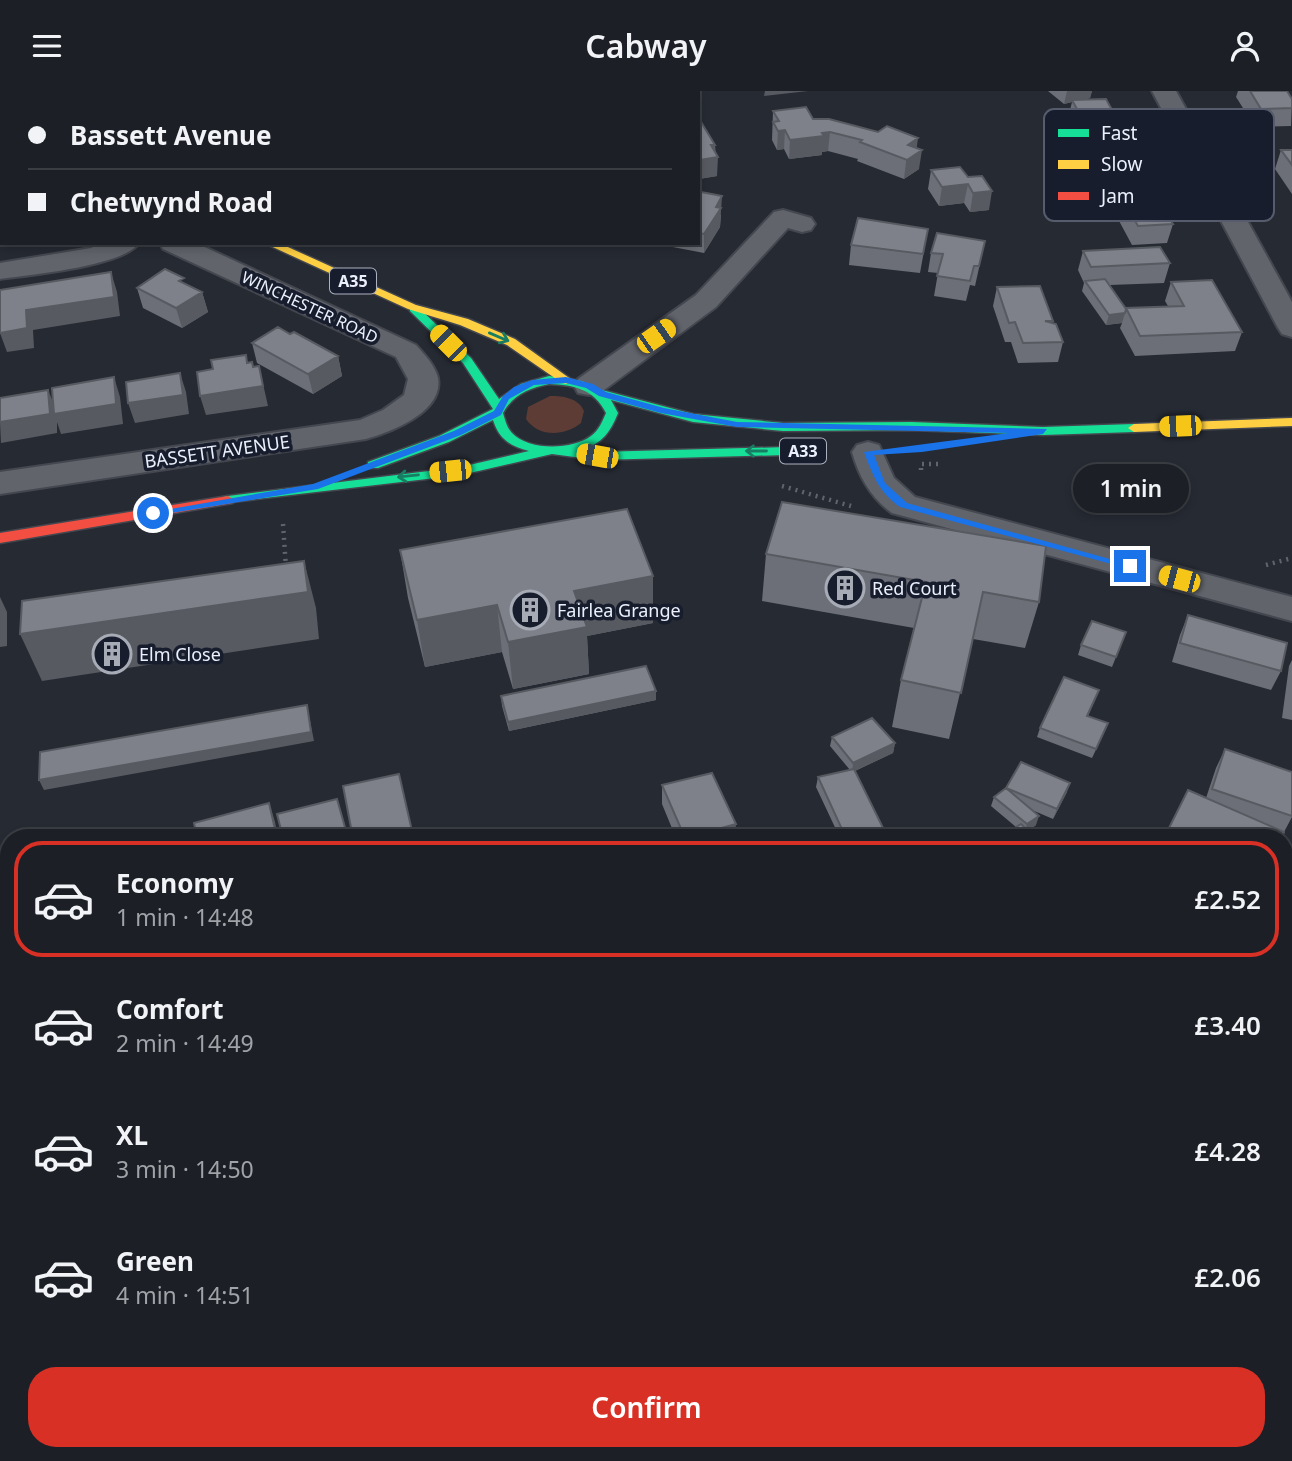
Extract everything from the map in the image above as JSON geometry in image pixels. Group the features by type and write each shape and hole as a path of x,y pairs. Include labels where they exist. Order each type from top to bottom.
{"main road":[{"name":"A35","path":"274,245 412,307 464,322 510,342 586,387"},
{"name":"A35","path":"412,307 467,361 498,410"},
{"path":"549,380 586,387 612,413 603,433 578,447 554,450 516,442 505,434 498,410 506,398 524,386 549,380"},
{"name":"A33","path":"586,387 693,418 737,424 1043,431 1292,422"},
{"name":"A33","path":"315,487 444,439 498,410"},
{"name":"A33","path":"949,445 1043,431"},
{"name":"A33","path":"0,538 315,487 477,468 518,461 554,450 597,456 660,452 806,451"}],"street":[{"path":"1164,91 1174,109"},
{"path":"586,387 706,301 783,218"},
{"path":"1234,221 1292,328"},
{"path":"0,271 98,255 122,245"},
{"name":"WINCHESTER ROAD","path":"177,245 406,351 419,364 424,379 422,391"},
{"name":"BASSETT AVENUE","path":"0,483 366,429 392,420 411,407 422,391"},
{"path":"869,452 881,484 888,494 904,505 1292,609"}],"path":[{"path":"283,518 286,576"}],"shaded area":[{"path":"550,396 565,397 578,403 584,411 581,423 567,431 552,433 531,425 526,419 528,407"}],"building":[{"path":"1250,91 1287,91 1292,99 1292,108 1261,109"},
{"path":"1106,99 1112,109 1077,109 1072,100"},
{"path":"806,107 813,119 829,119 878,132 887,126 918,138 908,145 922,150 907,160 860,142 862,140 830,132 822,133 824,136 790,140 785,130 778,131 773,122 779,121 773,111"},
{"path":"700,122 715,145 711,145 718,157 700,160"},
{"path":"1281,150 1292,150 1292,165"},
{"path":"960,167 968,177 982,176 992,191 973,193 968,184 942,187 931,170"},
{"path":"700,193 722,196 716,207 721,208 704,234 700,233"},
{"path":"858,218 928,229 923,254 851,245"},
{"path":"1135,221 1171,221 1173,224 1138,226"},
{"path":"937,233 985,241 979,266 974,266 970,281 937,276 943,254 931,253"},
{"path":"1160,247 1170,263 1091,267 1083,251"},
{"path":"165,269 184,278 179,281 202,292 176,308 137,288"},
{"path":"111,272 114,297 26,310 27,328 0,333 0,290"},
{"path":"1105,279 1126,309 1125,313 1109,315 1085,281"},
{"path":"1212,280 1242,332 1140,336 1126,308 1184,306 1171,282"},
{"path":"1040,286 1053,321 1045,321 1056,324 1063,342 1023,343 1015,322 1009,323 997,287"},
{"path":"278,327 290,334 294,332 338,356 308,374 252,343"},
{"path":"246,355 247,363 252,362 253,367 259,366 263,386 200,396 197,372 213,369 211,360"},
{"path":"180,373 183,395 128,403 126,382"},
{"path":"114,377 116,404 54,414 52,388"},
{"path":"48,390 50,414 0,422 0,398"},
{"path":"782,502 1046,546 1039,602 983,592 961,693 901,680 926,582 766,554"},
{"path":"627,509 653,576 574,591 587,627 508,642 497,605 417,620 400,550"},
{"path":"304,561 308,592 20,634 22,601"},
{"path":"1188,615 1287,643 1281,671 1180,643"},
{"path":"1092,621 1126,632 1116,657 1081,645"},
{"path":"646,666 656,691 508,722 501,696"},
{"path":"1064,677 1099,690 1087,716 1108,723 1096,749 1040,728"},
{"path":"307,705 311,732 39,780 40,752"},
{"path":"872,718 895,743 853,763 832,737"},
{"path":"1225,749 1292,772 1292,816 1212,789"},
{"path":"1021,762 1070,783 1057,809 1006,788"},
{"path":"854,769 884,829 842,829 818,777"},
{"path":"712,773 736,824 718,829 681,829 662,785"},
{"path":"399,774 412,829 351,829 343,786"},
{"path":"1006,788 1039,816 1027,824 994,797"},
{"path":"1188,790 1277,829 1168,829"},
{"path":"337,799 345,829 281,829 277,814"},
{"path":"269,803 275,829 195,829 194,823"},
{"path":"1021,824 1026,829 1013,829"}],"traffic: fast":[{"path":"414,309 467,361 499,408"},
{"path":"549,380 578,383 601,396 612,413 605,428 594,440 574,448 548,450 523,445 505,434 497,413 501,405 525,386 549,380"},
{"path":"602,394 693,418 783,427 911,426 1043,431 1134,428"},
{"path":"373,465 444,439 497,413"},
{"path":"562,450 597,456 787,451"},
{"path":"228,500 461,471 547,451"}],"traffic: slow":[{"path":"273,245 412,307 464,322 511,342 566,380"},
{"path":"1134,428 1292,422"}],"traffic: jam":[{"path":"0,538 228,500"}],"place":[{"name":"Red Court","path":"845,588"},
{"name":"Fairlea Grange","path":"530,610"},
{"name":"Elm Close","path":"112,654"}],"route":[{"path":"153,513 315,487 457,433 497,413 506,398 517,389 532,383 566,380 590,386 602,394 664,411 737,424 1043,431 922,449 869,452 872,466 881,484 888,494 904,505 1130,566"}]}
